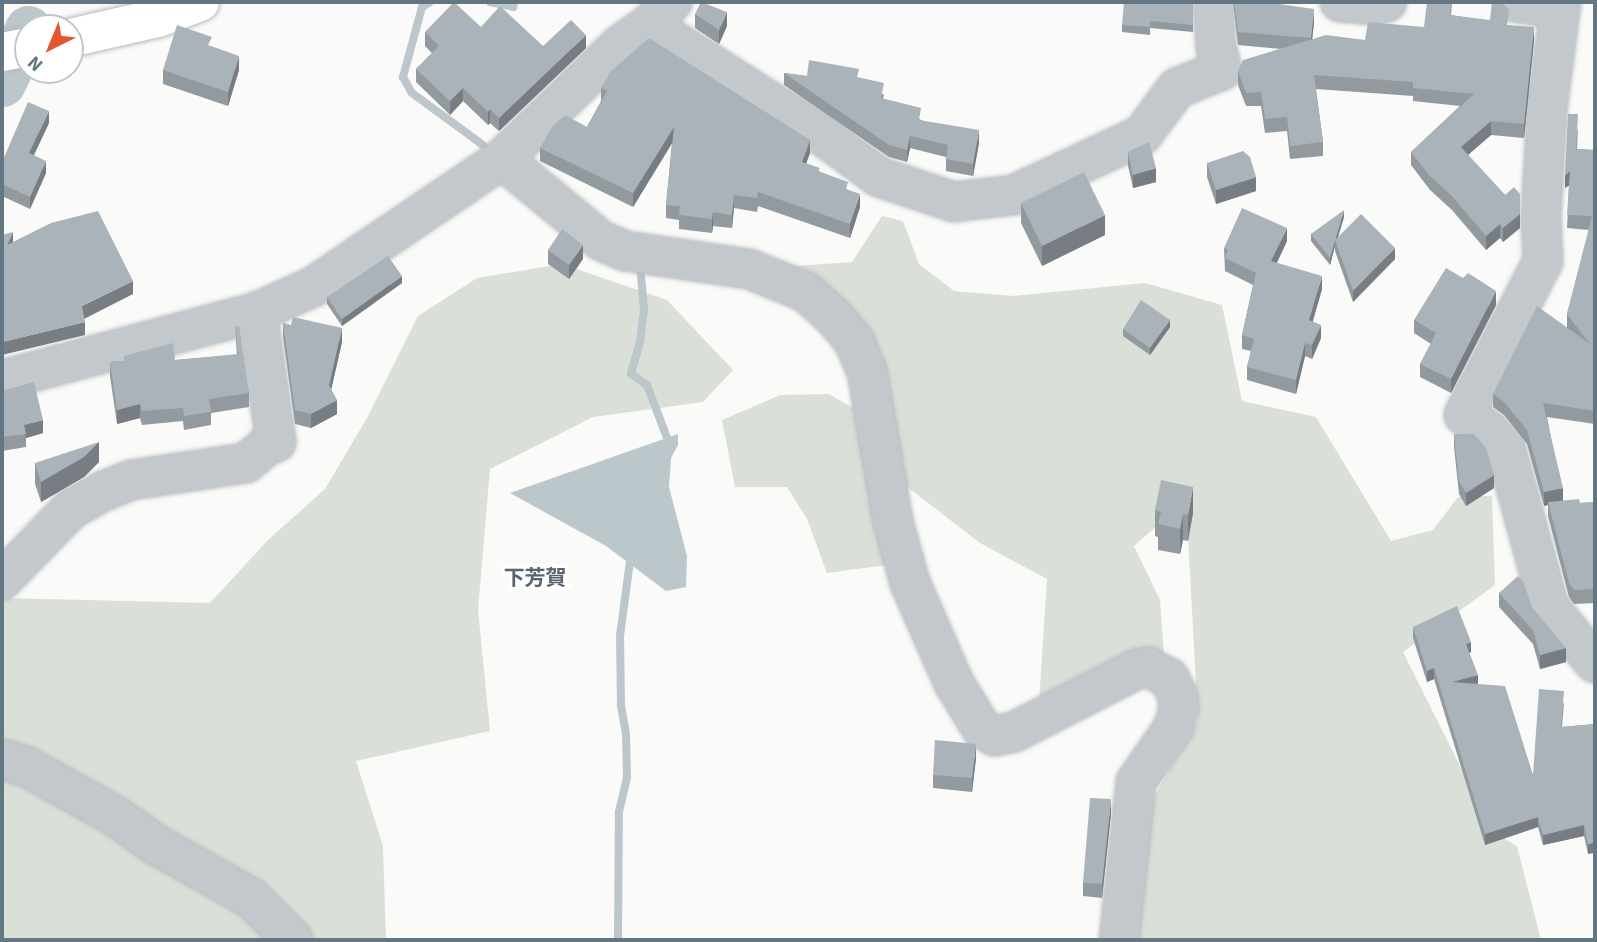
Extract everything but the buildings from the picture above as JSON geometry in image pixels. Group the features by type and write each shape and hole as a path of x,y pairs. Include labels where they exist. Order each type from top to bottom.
{"main road":[{"path":"84,35 158,18 200,2"}],"street":[{"path":"2,380 257,312 313,287 502,159 620,45 660,13 879,177 954,202 1014,195 1142,135 1177,88 1222,69 1216,47 1213,2"},
{"path":"1340,2 1373,5 1387,2"},
{"path":"1514,2 1560,6 1547,110 1541,218 1542,261 1464,415 1488,430 1506,450 1549,607 1595,663"},
{"path":"502,159 600,240 625,251 749,270 806,292 834,317 854,341 867,371 893,521 910,583 954,683 982,729 995,736 1014,732 1137,669 1148,667 1170,678 1177,694 1179,709 1174,727 1136,782 1119,940"},
{"path":"2,580 71,509 104,491 131,480 246,463 266,446 276,442 257,312"},
{"path":"2,759 29,768 117,817 153,843 251,898 293,940"}],"shaded area":[{"path":"882,216 903,221 919,264 954,291 1014,296 1145,283 1222,305 1242,401 1316,417 1391,541 1433,530 1458,497 1492,496 1495,585 1403,652 1493,832 1517,846 1541,940 1133,940 1154,797 1198,721 1186,500 1134,546 1160,600 1164,655 1039,703 1047,579 980,543 897,479 853,316 796,266 852,262"},
{"path":"562,264 667,300 733,370 703,402 593,417 490,469 478,610 490,731 356,761 383,846 386,940 2,940 2,598 210,603 268,540 325,489 367,418 418,316 477,278"},
{"path":"829,394 858,411 894,564 827,573 807,519 787,487 735,487 722,420 780,395"},
{"path":"678,434 678,445 671,458 669,487 687,556 686,587 666,591 606,546 510,493"}],"waterway":[{"path":"430,2 422,7 403,77 412,93 483,145"},
{"path":"490,2 513,7 514,2"},
{"path":"2,83 14,58"},
{"path":"640,264 644,310 640,342 631,374 647,385 669,443"},
{"path":"618,940 619,812 627,777 626,734 621,706 620,636 631,554"}],"district":[{"name":"下芳賀","path":"535,578"}]}
